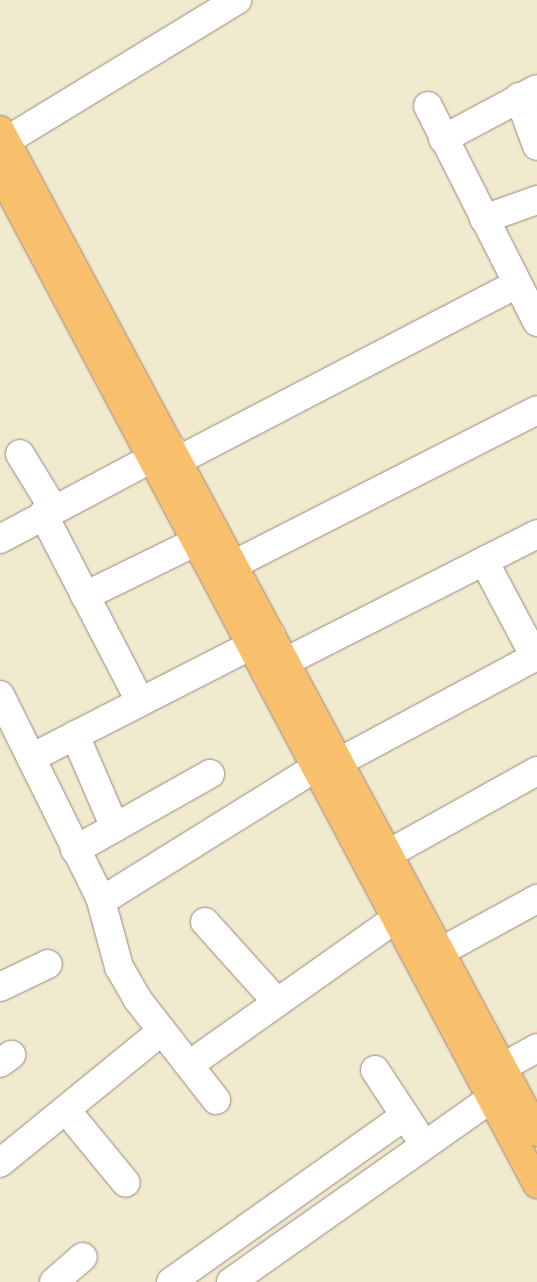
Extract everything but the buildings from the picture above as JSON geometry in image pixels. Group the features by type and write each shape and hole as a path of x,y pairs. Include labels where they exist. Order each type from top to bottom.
{"main road":[{"path":"3,136 166,456 195,542 260,639 327,765 388,854 537,1132"},
{"path":"0,172 166,456 233,565 260,639 285,662 327,765 395,919 537,1184"}],"street":[{"path":"3,136 237,0"},
{"path":"443,139 528,93 537,146"},
{"path":"428,106 537,322"},
{"path":"484,219 537,200"},
{"path":"0,539 48,511 166,456 517,284"},
{"path":"233,565 537,410"},
{"path":"20,454 86,596 140,701"},
{"path":"285,662 537,534"},
{"path":"86,596 195,542"},
{"path":"100,897 111,895 327,765 536,657 484,561"},
{"path":"31,758 260,639"},
{"path":"0,695 75,850 100,897 120,967 162,1031 216,1100"},
{"path":"75,735 115,828"},
{"path":"388,854 537,771"},
{"path":"75,850 210,774"},
{"path":"440,952 537,899"},
{"path":"189,1065 395,919"},
{"path":"205,922 277,1002"},
{"path":"0,987 48,964"},
{"path":"0,1163 162,1031"},
{"path":"503,1067 537,1048"},
{"path":"374,1070 425,1145"},
{"path":"231,1282 490,1099"},
{"path":"66,1110 126,1183"},
{"path":"171,1282 209,1271 333,1167 405,1116"},
{"path":"333,1167 352,1196"},
{"path":"54,1282 83,1257"}]}
